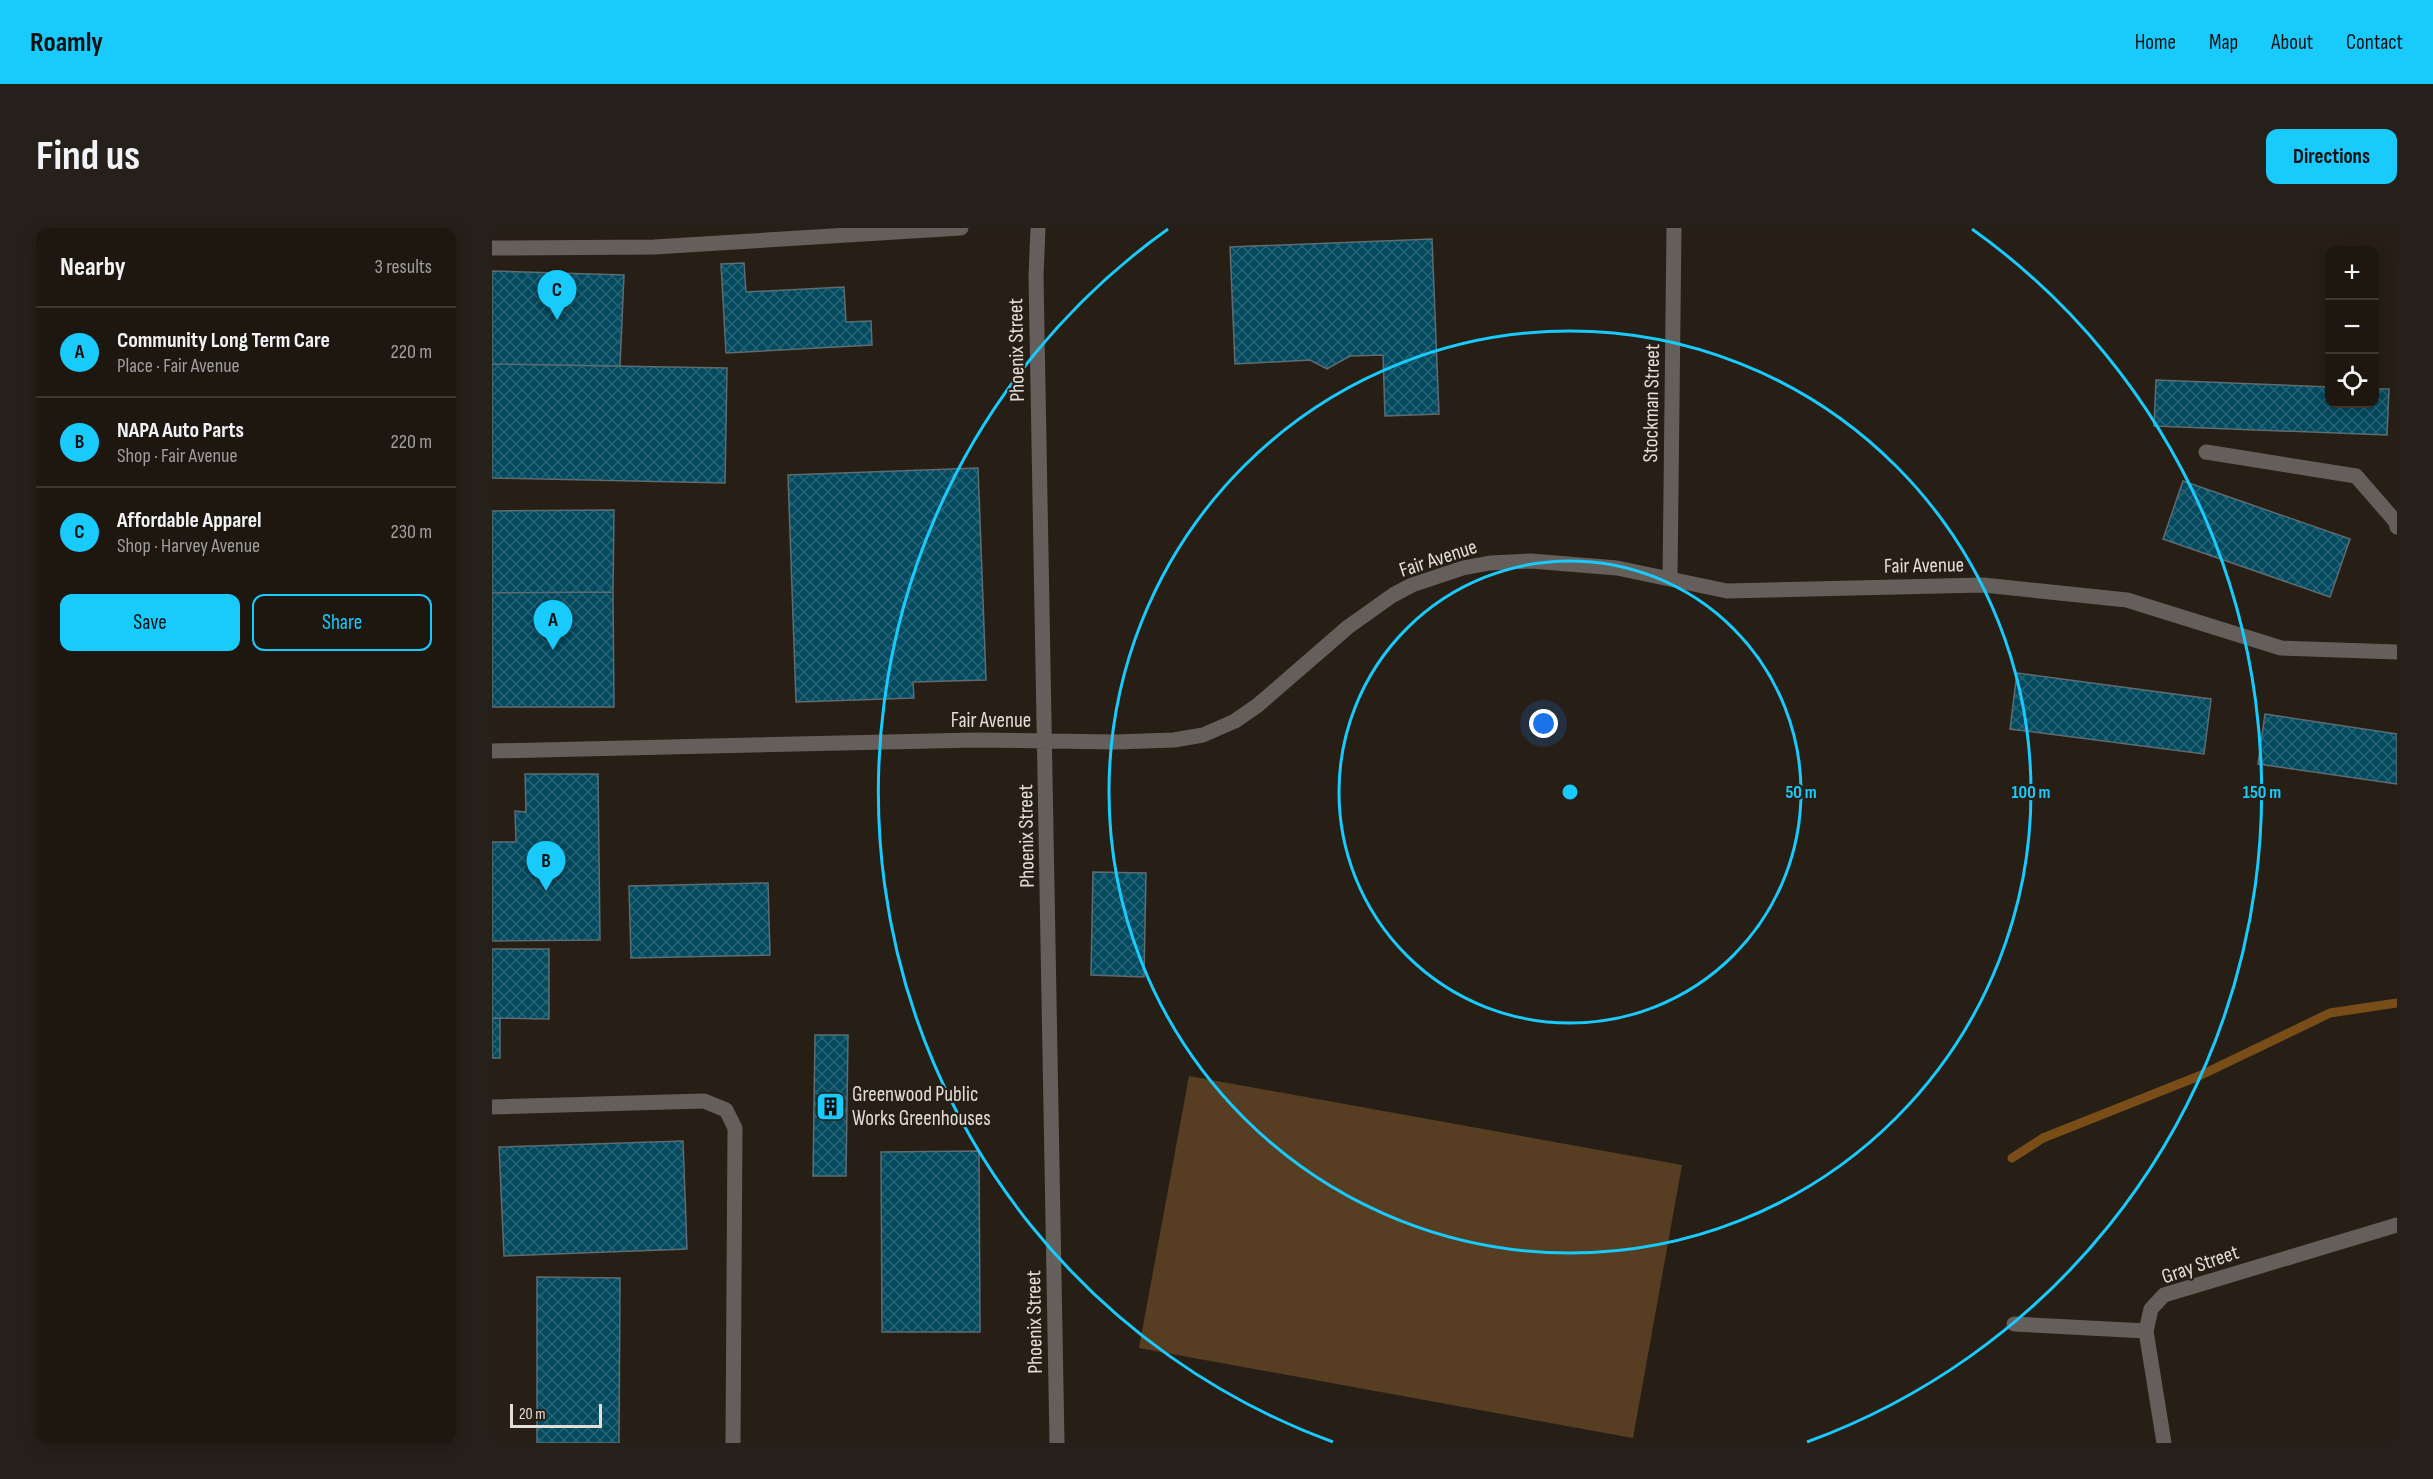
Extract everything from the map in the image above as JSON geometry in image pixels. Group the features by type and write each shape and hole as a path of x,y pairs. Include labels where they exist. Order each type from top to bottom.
{"street":[{"path":"492,248 654,247 961,228"},
{"name":"Phoenix Street","path":"1038,228 1036,276 1057,1443"},
{"name":"Stockman Street","path":"1670,579 1674,228"},
{"path":"2206,452 2356,476 2396,522 2397,527"},
{"name":"Fair Avenue","path":"492,751 976,740 1174,740 1203,735 1234,722 1258,705 1348,627 1393,595 1412,585 1463,568 1490,563 1531,561 1617,568 1727,591 1983,585 2127,600 2281,648 2397,652"},
{"path":"492,1107 704,1101 726,1110 735,1128 733,1443"},
{"name":"Gray Street","path":"2164,1443 2146,1331 2151,1309 2164,1295 2397,1225"},
{"path":"2014,1324 2146,1331"}],"shaded area":[{"path":"1189,1076 1682,1165 1633,1438 1139,1348"}],"building":[{"path":"1432,239 1439,414 1385,416 1383,355 1350,356 1327,369 1310,360 1235,364 1230,247"},
{"path":"744,263 746,292 844,287 846,322 871,321 872,345 726,353 721,264"},
{"path":"492,271 624,275 620,366 492,364"},
{"path":"492,364 727,368 725,483 492,478"},
{"path":"2156,380 2325,387 2325,408 2379,408 2379,389 2389,389 2387,435 2154,426"},
{"path":"978,468 986,680 913,682 914,698 796,702 788,475"},
{"path":"2183,481 2350,539 2330,597 2163,539"},
{"path":"614,510 613,592 492,593 492,511"},
{"path":"613,592 614,707 492,707 492,593"},
{"path":"2017,673 2211,699 2204,754 2010,729"},
{"path":"2265,714 2397,734 2397,784 2258,764"},
{"path":"525,774 598,774 600,940 492,941 492,842 516,842 515,811 526,812"},
{"path":"1093,872 1146,873 1144,977 1091,975"},
{"path":"768,883 770,955 631,958 629,886"},
{"path":"492,949 549,949 549,1019 492,1018"},
{"path":"492,1018 500,1018 500,1058 492,1058"},
{"name":"Greenwood Public Works Greenhouses","path":"815,1035 848,1035 846,1176 813,1176"},
{"path":"683,1141 687,1249 504,1256 499,1147"},
{"path":"979,1151 980,1332 882,1332 881,1152"},
{"path":"537,1277 620,1278 619,1443 537,1443"}],"waterway":[{"path":"2012,1158 2043,1138 2199,1076 2330,1013 2397,1003"}],"place":[{"name":"Affordable Apparel","path":"557,320"},
{"name":"Community Long Term Care","path":"553,650"},
{"name":"NAPA Auto Parts","path":"546,891"},
{"name":"Greenwood Public Works Greenhouses","path":"831,1106"}]}
